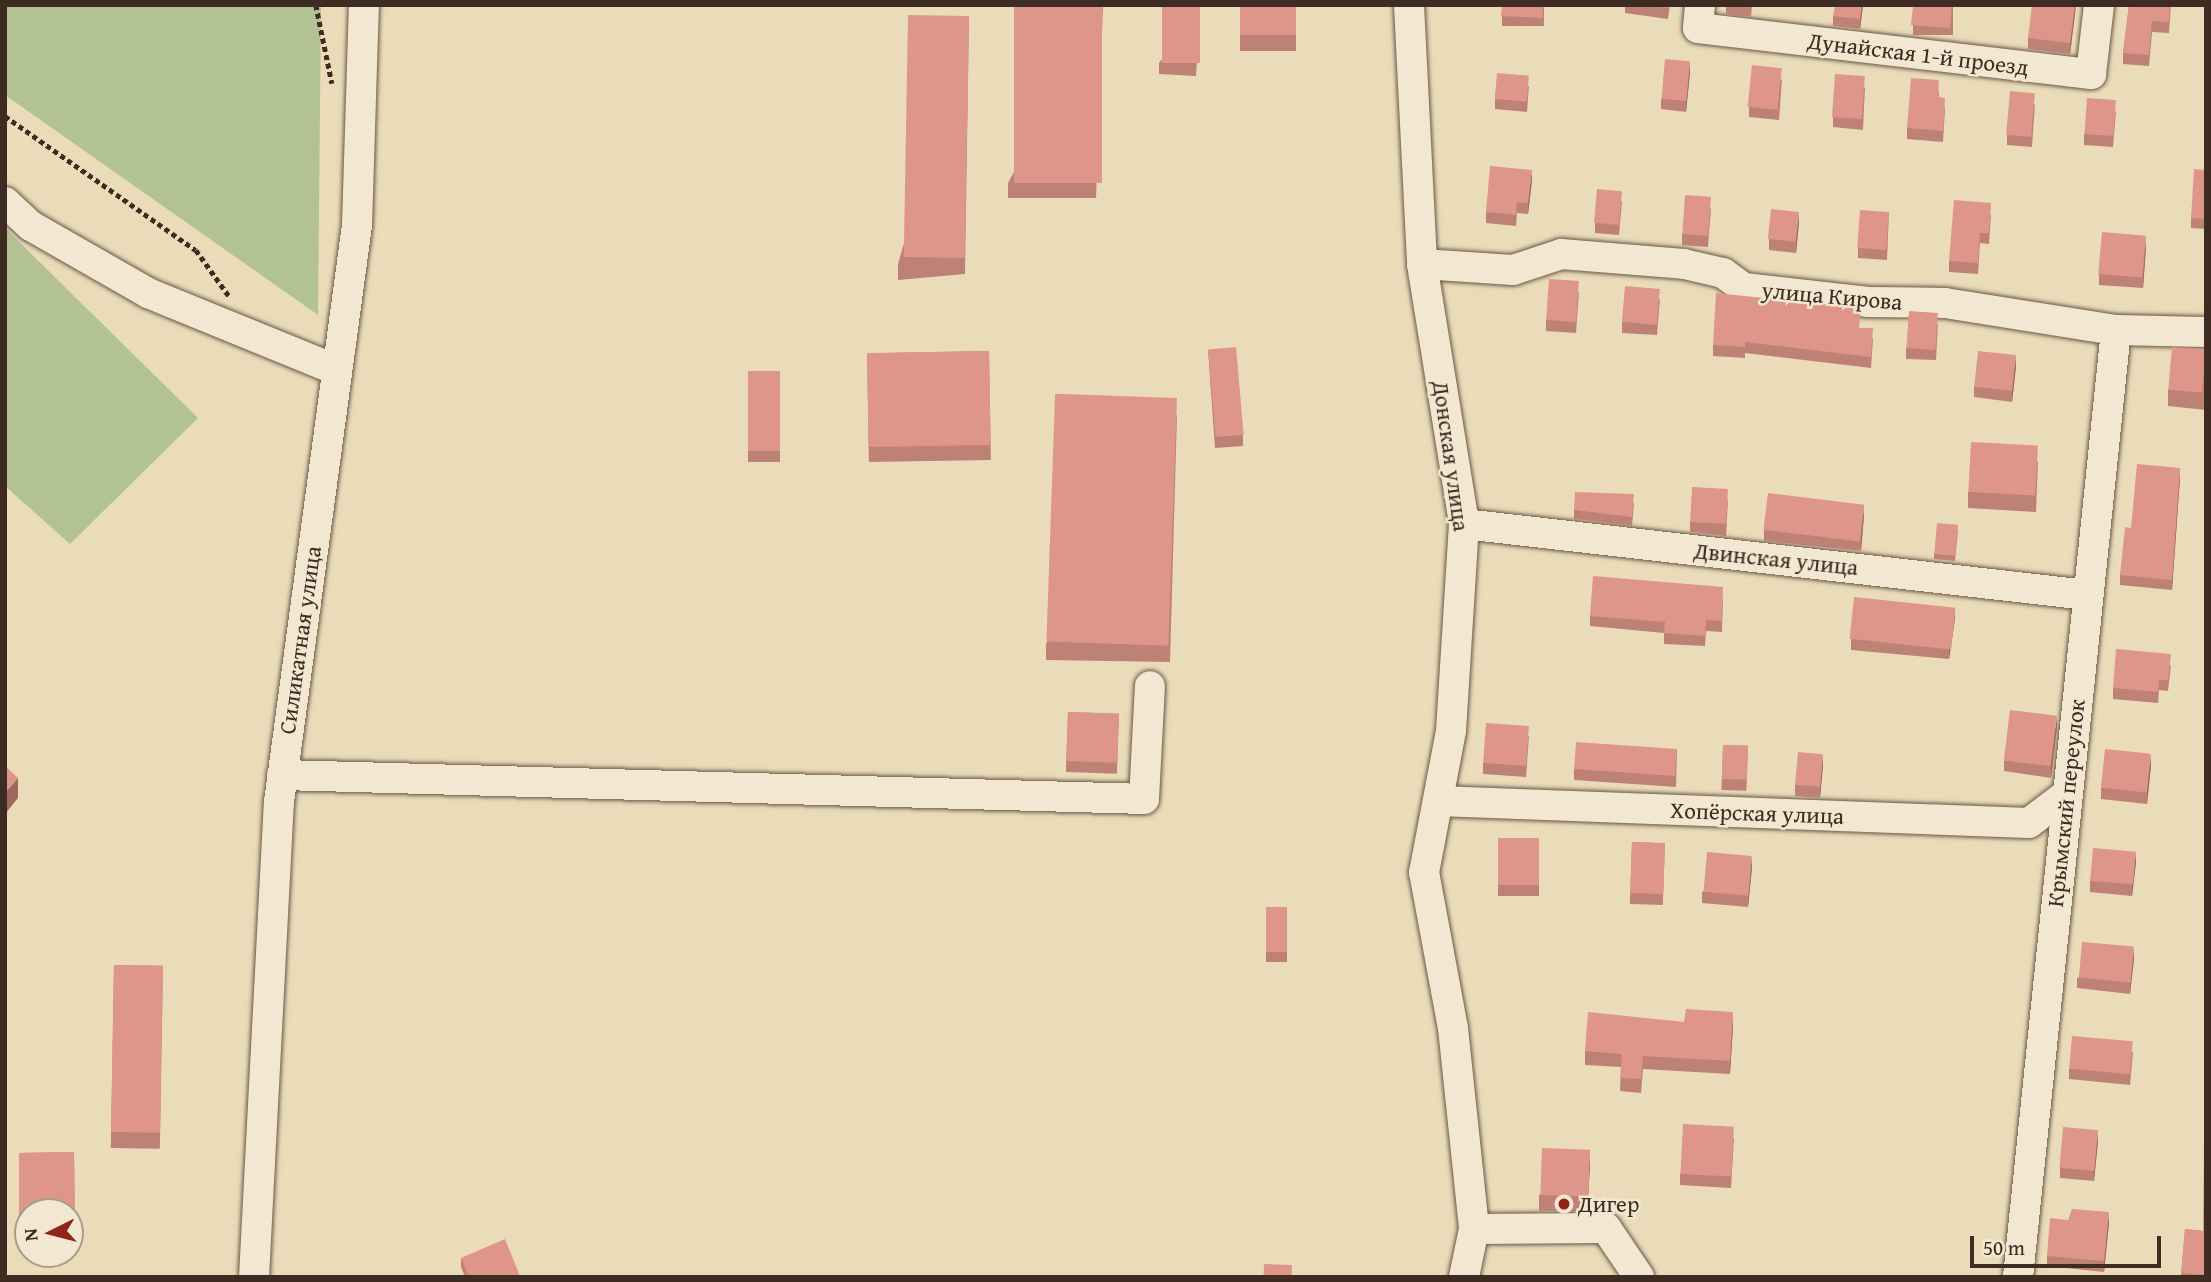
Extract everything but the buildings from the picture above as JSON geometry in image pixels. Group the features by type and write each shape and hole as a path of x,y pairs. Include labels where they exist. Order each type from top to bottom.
{"street":[{"name":"Силикатная улица","path":"254,1277 282,775 357,225 364,5"},
{"name":"Донская улица","path":"1409,5 1422,264 1465,524 1451,731 1424,872 1453,1028 1474,1229 1464,1277"},
{"name":"Дунайская 1-й проезд","path":"1700,5 1698,28 2091,74 2099,5"},
{"path":"5,202 32,226 148,293 337,370"},
{"name":"улица Кирова","path":"1422,264 1513,270 1561,254 1684,264 1723,273 1744,288 1868,302 1945,303 2116,330 2206,331"},
{"name":"Крымский переулок","path":"2018,1277 2116,330"},
{"name":"Двинская улица","path":"1465,524 2087,595"},
{"path":"282,775 1144,799 1150,686"},
{"name":"Хопёрская улица","path":"1438,801 2029,823 2067,794"},
{"path":"1474,1229 1606,1228 1639,1277"}],"path":[{"path":"5,116 196,250 260,339"}],"green space":[{"path":"5,5 321,5 318,315 5,95"},
{"path":"5,228 198,418 70,544 5,486"}],"place":[{"name":"Дигер","path":"1564,1204"}]}
